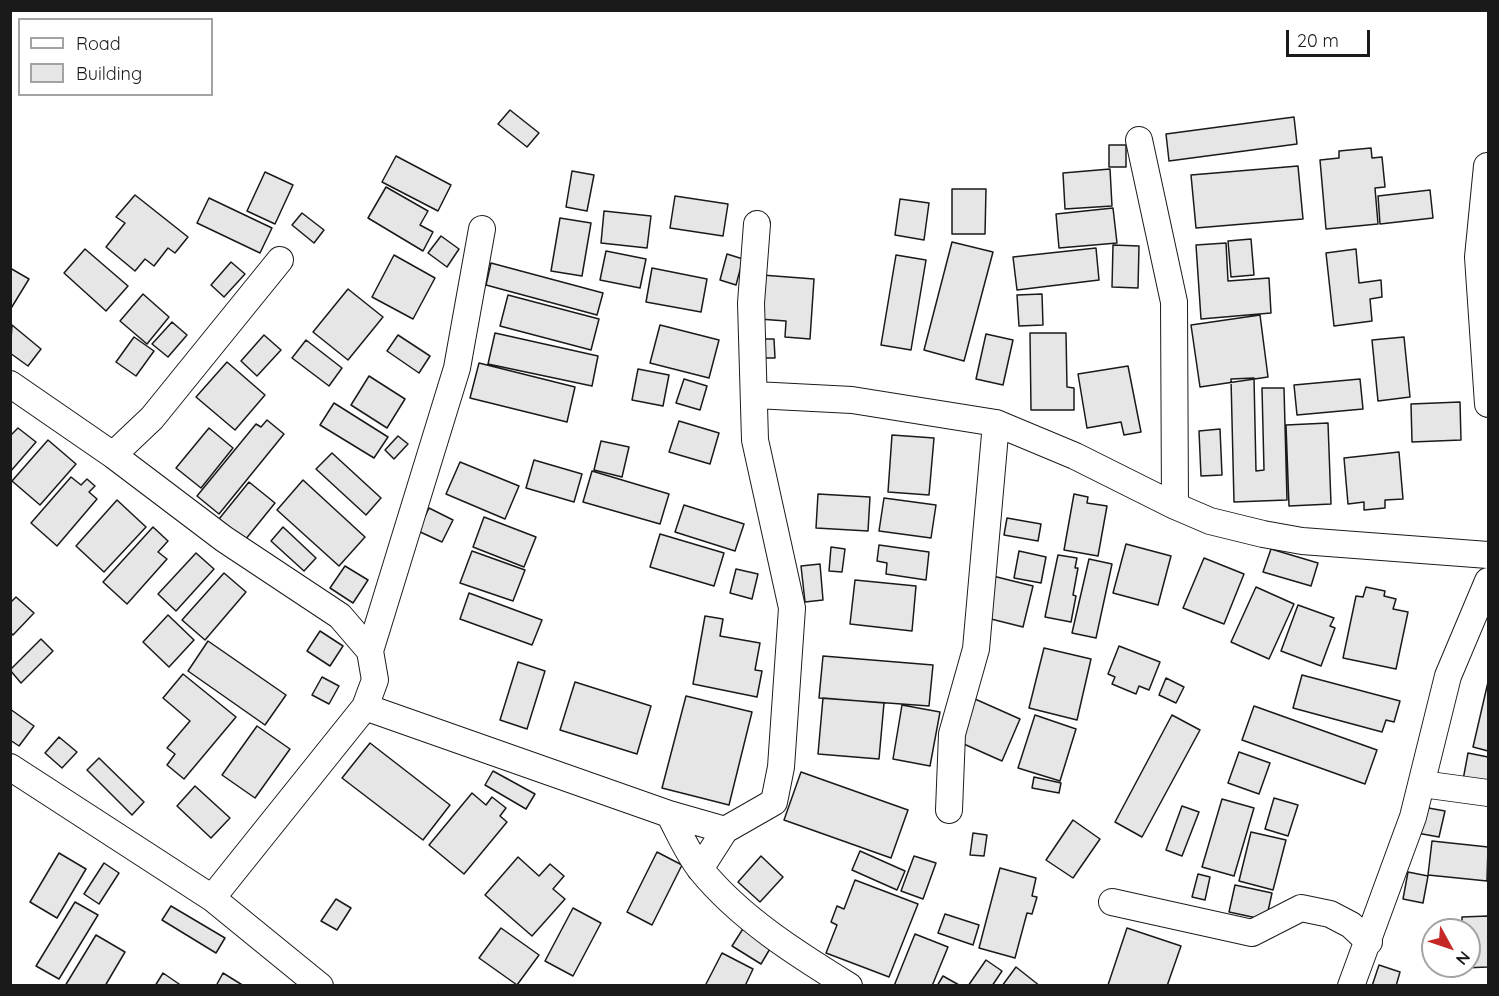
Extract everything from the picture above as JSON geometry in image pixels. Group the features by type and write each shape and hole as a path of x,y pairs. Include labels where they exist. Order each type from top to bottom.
{"street":[{"path":"1139,140 1174,302 1175,506"},
{"path":"1487,166 1478,257 1488,405"},
{"path":"700,869 725,831 774,802 781,767 792,608 755,440 751,303 758,224"},
{"path":"212,898 365,707 375,680 370,651 457,368 482,230"},
{"path":"113,455 152,418 280,260"},
{"path":"10,384 113,455 224,539 340,616 370,651"},
{"path":"755,395 852,400 996,423 1075,456 1175,506 1210,520 1302,541 1488,555"},
{"path":"949,810 952,734 976,649 996,423"},
{"path":"1351,986 1413,817 1448,676 1488,581"},
{"path":"365,707 669,814 725,831"},
{"path":"10,767 212,898 320,986"},
{"path":"1422,784 1488,793"},
{"path":"669,814 700,869 727,898 802,957 849,986"},
{"path":"1112,902 1252,933 1301,908 1330,914 1351,925 1369,942"}],"building":[{"path":"510,110 539,133 527,147 498,124"},
{"path":"1294,117 1297,144 1169,161 1166,134"},
{"path":"1109,145 1126,145 1126,167 1109,167"},
{"path":"1371,148 1372,158 1382,157 1385,187 1375,188 1378,224 1326,229 1320,160 1339,158 1339,151"},
{"path":"396,156 451,185 438,211 382,182"},
{"path":"1298,166 1303,219 1196,228 1191,175"},
{"path":"1110,169 1112,206 1065,209 1063,173"},
{"path":"572,171 594,175 587,211 566,207"},
{"path":"265,172 293,185 275,224 247,211"},
{"path":"386,187 428,211 420,225 433,232 423,251 368,218"},
{"path":"952,189 986,189 985,234 952,234"},
{"path":"1430,190 1433,218 1380,224 1378,196"},
{"path":"135,195 188,237 175,253 168,248 154,266 145,259 135,271 106,247 125,223 116,217"},
{"path":"675,196 728,204 723,236 670,228"},
{"path":"209,198 272,228 260,253 197,223"},
{"path":"900,199 929,203 924,240 895,235"},
{"path":"1113,208 1117,243 1059,248 1056,214"},
{"path":"604,211 651,216 647,248 601,243"},
{"path":"302,213 324,230 314,243 292,225"},
{"path":"560,218 591,223 582,276 551,271"},
{"path":"441,236 459,249 447,267 428,253"},
{"path":"1251,239 1254,275 1231,277 1228,241"},
{"path":"952,242 993,252 964,361 924,350"},
{"path":"1226,243 1228,281 1269,278 1271,313 1201,319 1196,245"},
{"path":"1113,245 1139,246 1138,288 1112,287"},
{"path":"1096,248 1099,280 1017,290 1013,257"},
{"path":"85,249 128,286 106,311 64,273"},
{"path":"1356,249 1359,283 1381,280 1382,297 1370,299 1372,321 1334,326 1326,253"},
{"path":"606,251 646,259 640,288 600,280"},
{"path":"727,254 743,259 736,285 720,280"},
{"path":"394,255 435,278 413,319 372,297"},
{"path":"896,255 926,260 911,350 881,345"},
{"path":"231,262 245,274 224,297 211,285"},
{"path":"491,263 603,293 597,315 486,285"},
{"path":"10,268 29,279 10,310"},
{"path":"652,268 707,279 701,312 646,302"},
{"path":"762,275 814,279 810,339 785,337 786,321 759,319"},
{"path":"348,289 383,317 348,360 313,332"},
{"path":"143,294 169,317 147,344 120,321"},
{"path":"1042,294 1043,325 1019,326 1017,295"},
{"path":"508,295 599,319 591,350 500,326"},
{"path":"1260,315 1268,377 1200,387 1191,325"},
{"path":"172,322 187,335 168,357 152,344"},
{"path":"12,325 41,349 28,366 10,353"},
{"path":"660,325 719,340 709,378 650,363"},
{"path":"495,333 598,356 592,386 488,364"},
{"path":"1030,333 1066,333 1067,387 1074,388 1074,410 1031,410"},
{"path":"986,334 1013,340 1003,385 976,379"},
{"path":"264,335 281,350 257,376 241,361"},
{"path":"398,335 430,356 419,373 387,351"},
{"path":"134,337 154,351 136,376 116,362"},
{"path":"1404,337 1410,397 1378,401 1372,340"},
{"path":"762,339 774,339 775,358 762,358"},
{"path":"306,340 342,368 329,386 292,358"},
{"path":"227,362 265,395 235,430 196,397"},
{"path":"479,363 575,387 567,422 470,398"},
{"path":"1128,366 1141,432 1124,435 1121,422 1087,428 1078,374"},
{"path":"638,369 669,375 663,406 632,400"},
{"path":"369,376 405,399 387,428 351,405"},
{"path":"1254,378 1256,471 1264,470 1262,388 1284,388 1287,500 1234,502 1231,379"},
{"path":"684,379 707,386 700,410 676,403"},
{"path":"1360,379 1363,409 1297,415 1294,385"},
{"path":"1460,402 1461,440 1412,442 1411,404"},
{"path":"334,403 388,437 374,458 320,425"},
{"path":"267,420 284,434 219,514 197,496 256,424 261,427"},
{"path":"679,421 719,433 710,464 669,452"},
{"path":"1328,423 1331,504 1289,506 1286,425"},
{"path":"18,428 36,442 10,472 10,436"},
{"path":"209,428 233,448 201,488 176,468"},
{"path":"1220,429 1222,475 1201,476 1199,431"},
{"path":"892,435 934,438 929,495 888,492"},
{"path":"398,436 408,444 394,459 385,450"},
{"path":"48,440 76,464 40,505 12,481"},
{"path":"601,441 629,447 622,477 594,470"},
{"path":"1399,452 1403,499 1385,500 1385,508 1364,510 1364,502 1348,504 1344,458"},
{"path":"332,453 381,498 366,515 316,469"},
{"path":"534,460 582,474 574,502 526,488"},
{"path":"460,462 519,486 505,519 446,494"},
{"path":"592,471 669,494 660,524 583,502"},
{"path":"71,477 81,485 87,479 95,486 89,492 97,499 57,546 31,523"},
{"path":"303,480 365,537 339,566 277,510"},
{"path":"249,482 275,503 245,540 219,519"},
{"path":"818,494 870,497 868,531 816,528"},
{"path":"1074,494 1088,497 1087,503 1107,506 1098,556 1064,550"},
{"path":"884,498 936,505 931,538 879,531"},
{"path":"117,500 146,527 104,572 76,546"},
{"path":"684,505 744,524 735,551 675,532"},
{"path":"429,508 453,520 442,542 418,531"},
{"path":"484,517 536,537 524,567 473,547"},
{"path":"1007,518 1041,524 1038,541 1004,535"},
{"path":"153,527 168,541 158,552 167,559 127,604 103,582"},
{"path":"283,527 316,558 304,571 271,541"},
{"path":"660,534 724,553 714,586 650,567"},
{"path":"1126,544 1171,556 1158,605 1113,593"},
{"path":"879,545 929,552 926,580 886,574 887,563 877,561"},
{"path":"831,547 845,549 842,572 829,571"},
{"path":"1271,549 1318,563 1311,586 1263,572"},
{"path":"472,551 525,570 513,601 460,583"},
{"path":"1019,551 1046,557 1041,583 1014,578"},
{"path":"196,553 214,569 176,611 158,594"},
{"path":"1058,555 1077,558 1075,568 1078,568 1073,595 1076,596 1071,622 1045,617"},
{"path":"1204,558 1244,574 1224,624 1183,608"},
{"path":"1089,559 1112,564 1096,638 1072,633"},
{"path":"820,564 823,600 805,602 801,566"},
{"path":"345,566 368,580 353,603 330,588"},
{"path":"736,569 758,574 752,599 730,593"},
{"path":"224,573 246,592 205,640 182,620"},
{"path":"993,576 1033,586 1023,627 983,617"},
{"path":"855,580 916,586 912,631 850,624"},
{"path":"1256,587 1294,604 1269,659 1231,642"},
{"path":"1366,587 1385,591 1384,596 1396,599 1393,609 1408,612 1396,669 1343,658 1356,596 1363,597"},
{"path":"469,593 542,620 532,645 460,619"},
{"path":"16,597 34,613 13,635 10,632 10,603"},
{"path":"1298,605 1334,618 1330,626 1335,628 1321,666 1281,651"},
{"path":"168,615 194,640 169,667 143,642"},
{"path":"705,616 723,619 720,636 760,643 755,670 762,671 757,697 693,684"},
{"path":"320,631 343,646 330,666 307,651"},
{"path":"41,639 53,651 21,683 10,670"},
{"path":"208,641 286,695 265,725 188,671"},
{"path":"1119,646 1160,662 1149,690 1139,686 1136,694 1112,684 1115,677 1108,674"},
{"path":"1044,648 1091,659 1077,720 1029,708"},
{"path":"823,656 933,665 929,706 819,698"},
{"path":"518,662 545,671 527,729 500,720"},
{"path":"183,674 236,717 184,779 167,765 175,754 167,748 190,721 163,698"},
{"path":"1302,675 1400,701 1394,722 1386,720 1382,732 1293,708"},
{"path":"322,677 339,686 329,704 312,695"},
{"path":"1166,678 1184,687 1176,703 1159,695"},
{"path":"575,682 651,706 637,754 560,730"},
{"path":"1488,682 1488,751 1473,747"},
{"path":"686,696 752,712 729,805 662,788"},
{"path":"823,698 884,703 879,759 818,754"},
{"path":"975,699 1020,719 1002,761 957,741"},
{"path":"902,705 940,712 930,766 893,759"},
{"path":"1254,706 1377,750 1365,784 1242,740"},
{"path":"10,709 34,726 19,746 10,740"},
{"path":"1035,715 1076,729 1060,781 1018,768"},
{"path":"1172,715 1200,730 1142,837 1115,822"},
{"path":"257,726 290,749 255,798 222,775"},
{"path":"59,737 77,752 62,768 45,753"},
{"path":"370,743 450,805 423,840 342,778"},
{"path":"1239,752 1270,763 1259,794 1228,783"},
{"path":"1468,753 1488,757 1488,785 1463,780"},
{"path":"99,758 144,802 132,815 87,770"},
{"path":"493,771 535,794 526,809 485,785"},
{"path":"801,772 908,810 891,858 784,820"},
{"path":"1034,777 1061,783 1059,793 1032,788"},
{"path":"195,786 230,818 211,838 177,806"},
{"path":"472,793 486,805 492,797 506,808 500,816 507,822 464,874 429,845"},
{"path":"1274,798 1298,805 1288,836 1265,829"},
{"path":"1222,799 1254,808 1234,876 1202,867"},
{"path":"1182,806 1199,812 1182,856 1166,850"},
{"path":"1423,807 1445,811 1439,837 1417,833"},
{"path":"1073,820 1100,839 1073,878 1046,860"},
{"path":"1251,832 1286,840 1273,890 1239,881"},
{"path":"973,833 987,835 984,856 970,855"},
{"path":"1432,841 1488,847 1487,881 1428,875"},
{"path":"860,851 905,871 897,890 852,870"},
{"path":"657,852 682,865 652,925 627,912"},
{"path":"59,853 86,869 57,918 30,902"},
{"path":"761,856 783,877 760,902 738,882"},
{"path":"914,856 936,863 923,899 901,891"},
{"path":"518,857 539,876 550,864 564,876 553,889 565,899 532,936 485,895"},
{"path":"104,863 119,873 99,904 84,894"},
{"path":"1000,868 1036,878 1032,896 1037,897 1032,914 1027,913 1015,958 979,948"},
{"path":"1408,872 1428,876 1423,903 1403,899"},
{"path":"1198,874 1210,877 1205,900 1192,897"},
{"path":"855,880 918,904 889,977 826,953 837,925 831,922 837,906 844,909"},
{"path":"1235,885 1272,893 1266,920 1229,912"},
{"path":"336,899 351,908 337,930 321,921"},
{"path":"75,902 98,915 59,979 36,966"},
{"path":"171,906 225,938 216,953 162,920"},
{"path":"573,908 601,923 573,976 545,961"},
{"path":"945,914 979,925 973,945 938,933"},
{"path":"1488,916 1488,967 1481,967 1481,918 1462,917"},
{"path":"746,924 774,942 761,964 732,946"},
{"path":"501,928 539,955 517,985 479,958"},
{"path":"1127,928 1181,946 1167,986 1108,985"},
{"path":"915,934 948,947 932,986 894,986"},
{"path":"96,935 125,952 105,986 65,986"},
{"path":"722,953 753,969 745,986 705,986"},
{"path":"986,960 1002,971 992,986 968,986"},
{"path":"1379,965 1400,972 1396,986 1372,986"},
{"path":"1016,967 1040,986 1002,986"},
{"path":"163,973 182,986 155,986"},
{"path":"223,973 244,986 216,986"},
{"path":"943,976 959,985 937,986"}]}
